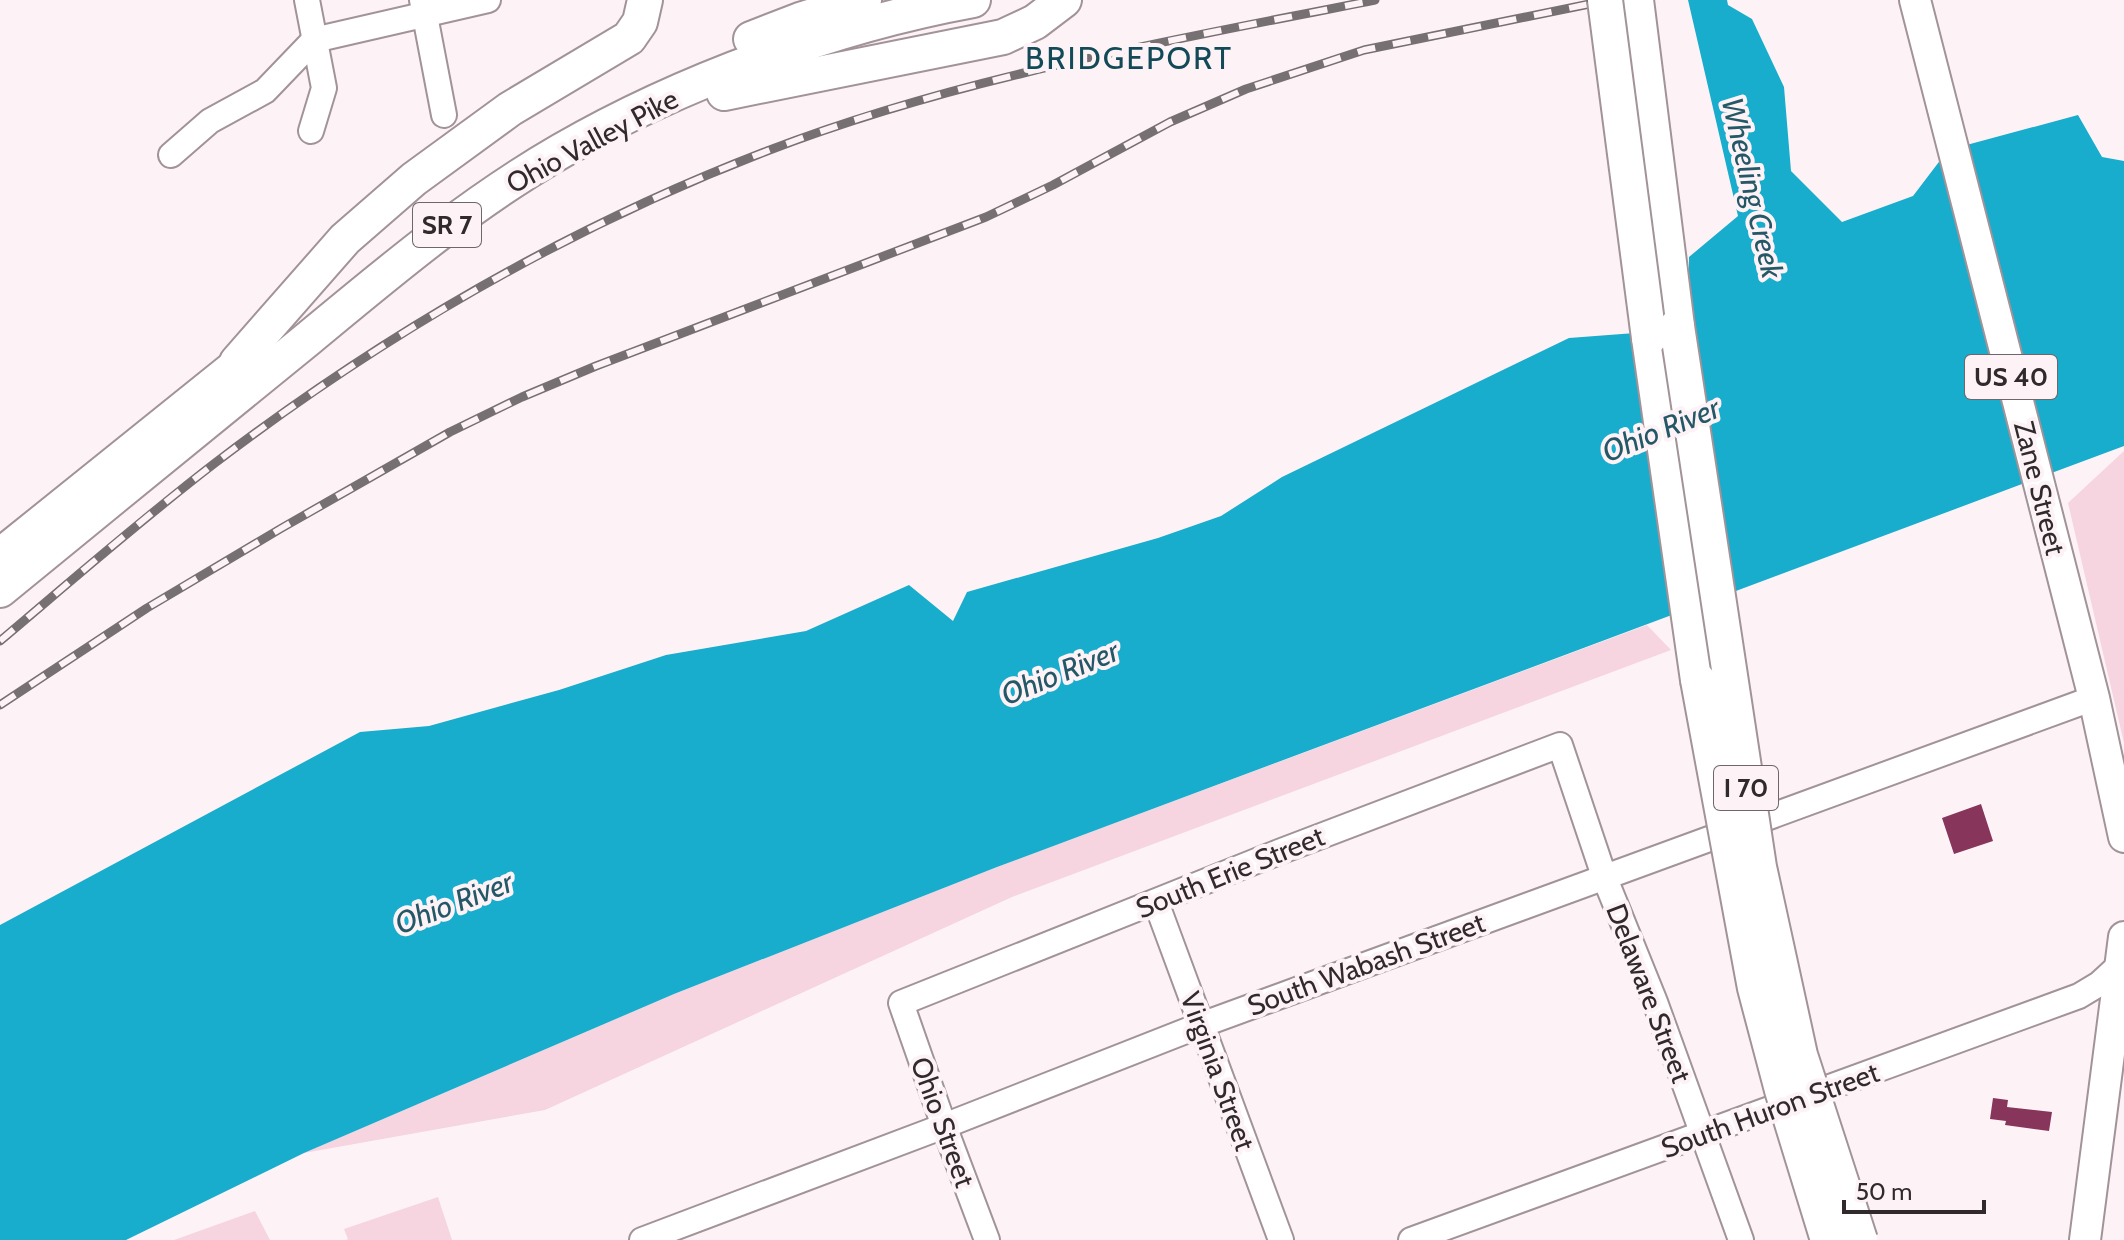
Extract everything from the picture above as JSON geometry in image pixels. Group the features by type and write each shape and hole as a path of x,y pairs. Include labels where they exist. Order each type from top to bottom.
{"highway":[{"path":"227,373 345,239 414,179 464,141 510,109 629,38 640,22 645,0"},
{"name":"Ohio Valley Pike","path":"0,556 447,198 550,130 671,71 800,20 864,0"},
{"name":"Ohio Valley Pike","path":"0,590 457,217 562,151 678,92 803,44 909,11 973,0"},
{"path":"562,151 658,112 735,90 1003,37 1035,22 1064,0"},
{"name":"I 70","path":"1605,0 1759,867 1800,1055 1860,1240"},
{"name":"I 70","path":"1636,0 1663,332 1698,680 1755,988 1782,1090 1828,1240"}],"main road":[{"name":"Zane Street","path":"1915,0 2094,698 2123,823"},
{"path":"2085,1240 2123,954"}],"street":[{"path":"307,0 324,88 311,131"},
{"path":"171,155 210,121 265,91 314,40 423,7 488,0"},
{"path":"423,7 444,115"},
{"name":"South Wabash Street","path":"642,1240 1201,1025 2094,698"},
{"name":"Delaware Street","path":"1560,745 1604,876 1655,1002 1741,1240"},
{"name":"South Erie Street","path":"901,1003 1560,745"},
{"name":"Virginia Street","path":"1156,902 1281,1240"},
{"name":"South Huron Street","path":"1411,1240 2079,996 2099,984 2123,954"},
{"name":"Ohio Street","path":"901,1003 987,1240"}],"shaded area":[{"path":"2124,451 2124,743 2068,503"},
{"path":"1647,625 1671,650 1012,897 545,1110 304,1153 674,994 997,867"},
{"path":"438,1197 452,1240 346,1240 344,1229"},
{"path":"255,1211 270,1240 174,1240"}],"water":[{"path":"1688,0 1727,0 1728,5 1752,19 1784,87 1791,171 1842,222 1913,196 1948,150 2078,115 2102,157 2124,161 2124,446 997,867 674,994 304,1153 126,1240 0,1240 0,925 360,732 429,726 559,690 666,655 806,631 909,585 953,621 967,592 1158,538 1221,516 1282,477 1569,338 1688,329 1689,257 1738,216"}],"building":[{"path":"1981,804 1993,841 1954,854 1942,818"},
{"path":"1993,1098 2008,1100 2007,1107 2052,1112 2049,1131 2005,1125 2006,1121 1990,1119"}],"railway":[{"path":"0,641 215,463 344,371 480,288 621,214 767,151 915,102 1067,63 1375,0"},
{"path":"0,705 147,608 280,529 450,432 522,397 986,217 1170,122 1246,89 1364,50 1609,0"}],"district":[{"name":"BRIDGEPORT","path":"1129,58"}],"water label":[{"name":"Wheeling Creek","path":"1752,188"},
{"name":"Ohio River","path":"1661,430"},
{"name":"Ohio River","path":"1060,673"},
{"name":"Ohio River","path":"454,903"}]}
